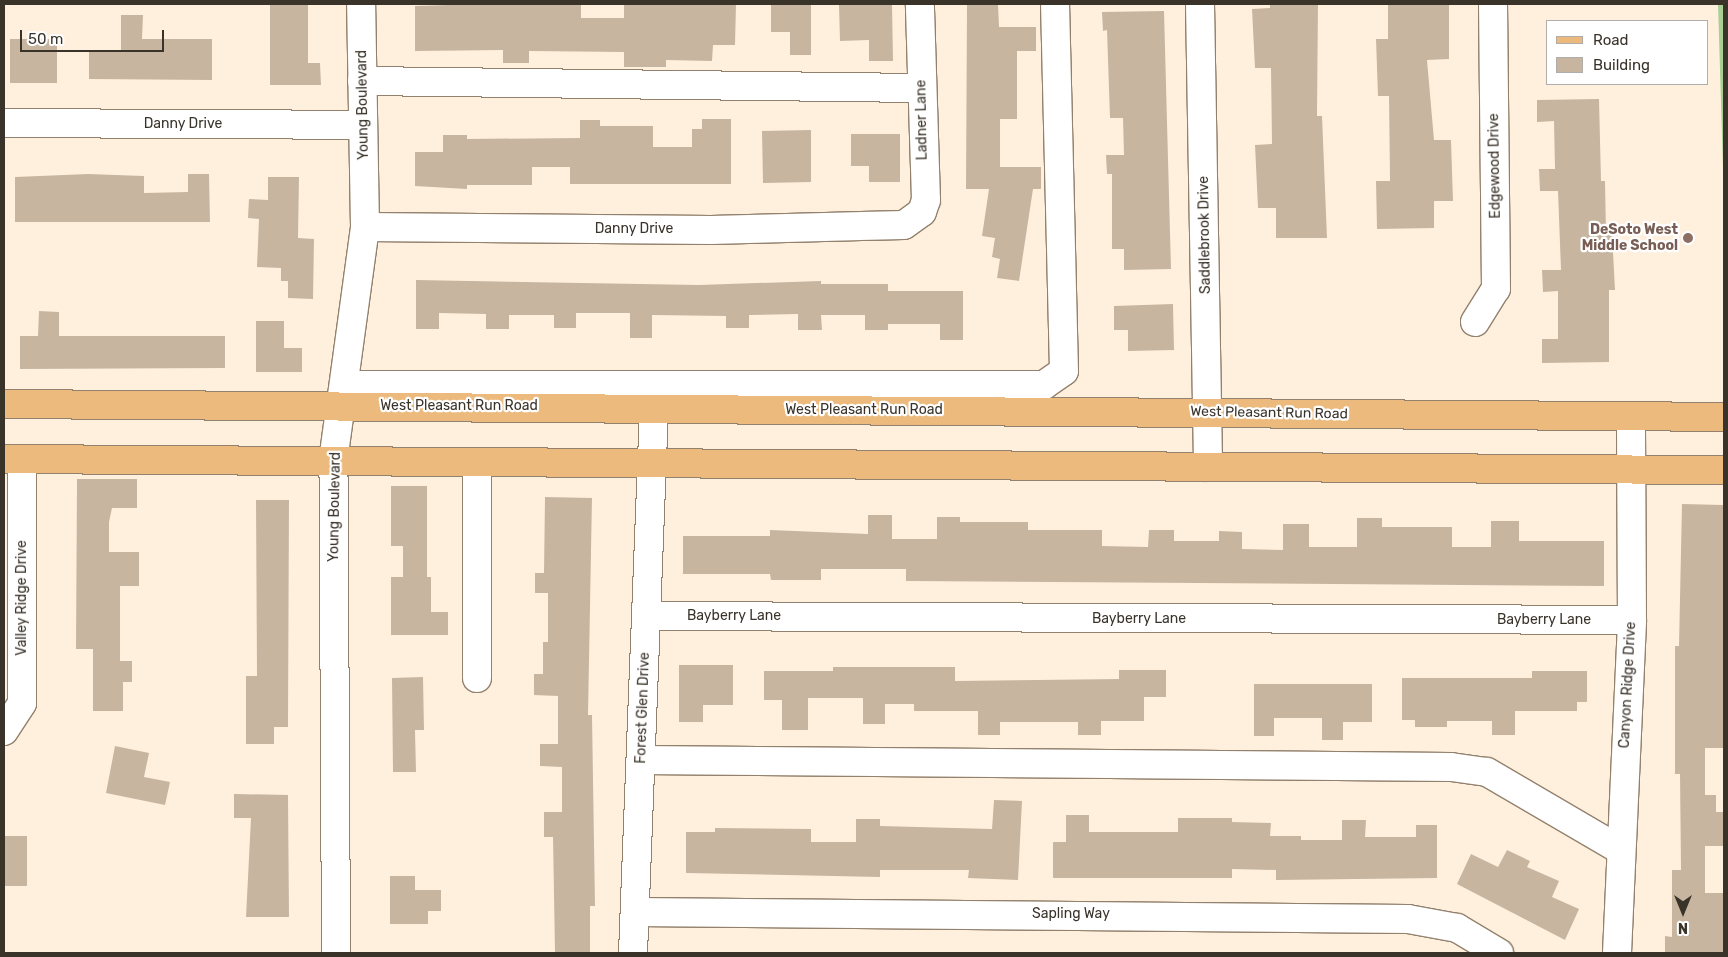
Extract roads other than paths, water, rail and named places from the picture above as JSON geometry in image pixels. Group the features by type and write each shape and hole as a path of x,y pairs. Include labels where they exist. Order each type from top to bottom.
{"main road":[{"name":"West Pleasant Run Road","path":"4,404 343,395 654,408 1724,417"},
{"path":"13,459 1724,470"}],"street":[{"name":"Young Boulevard","path":"336,953 333,461 365,227 361,4"},
{"name":"Ladner Lane","path":"904,225 922,212 926,200 921,88 920,4"},
{"path":"343,395 1044,385 1064,371 1055,4"},
{"name":"Saddlebrook Drive","path":"1200,4 1209,412 1208,467"},
{"name":"Edgewood Drive","path":"1475,322 1496,289 1493,4"},
{"path":"362,81 921,88"},
{"name":"Danny Drive","path":"4,123 362,125"},
{"name":"Danny Drive","path":"365,227 711,230 904,225"},
{"name":"Forest Glen Drive","path":"633,953 650,463 654,408"},
{"name":"Canyon Ridge Drive","path":"1616,953 1619,849 1632,620 1631,416"},
{"name":"Valley Ridge Drive","path":"4,731 22,703 13,459"},
{"path":"477,462 477,678"},
{"name":"Bayberry Lane","path":"646,616 1632,620"},
{"path":"641,760 1451,767 1487,772 1619,849"},
{"name":"Sapling Way","path":"635,912 1408,919 1457,928 1499,953"}],"place":[{"name":"DeSoto West Middle School","path":"1688,238"}]}
